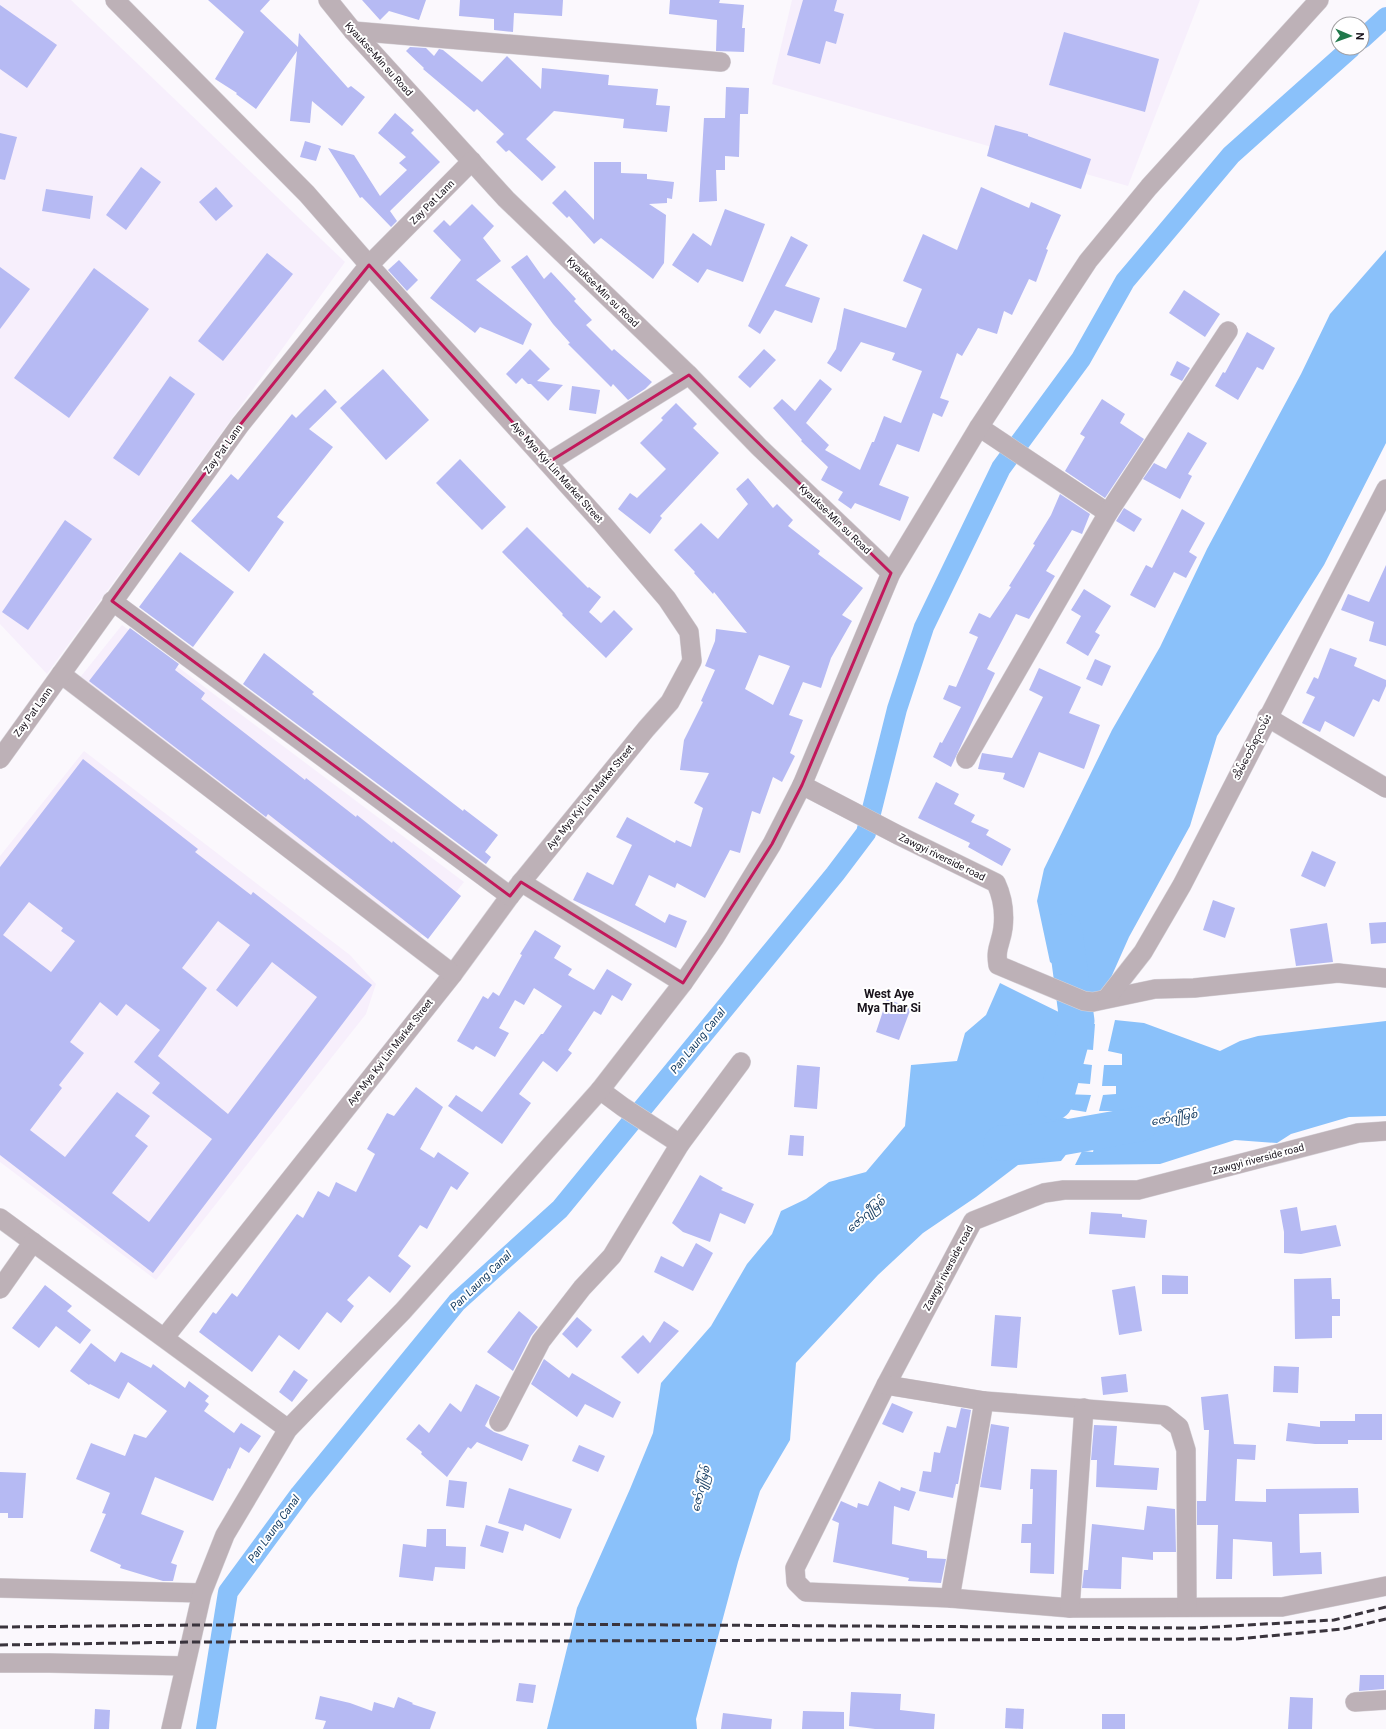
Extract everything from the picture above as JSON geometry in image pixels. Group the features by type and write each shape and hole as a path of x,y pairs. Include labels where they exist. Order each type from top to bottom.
{"street":[{"name":"Aye Mya Kyi Lin Market Street","path":"115,0 307,194 369,265 549,462 667,600 689,632 692,661 670,702 646,728 516,889 453,974 165,1337"},
{"name":"Kyaukse-Min su Road","path":"328,0 353,31 506,199 689,375 760,447 891,573"},
{"path":"171,1729 202,1593 225,1535 288,1428 403,1311 600,1090 682,983 715,937 772,844 802,785 891,573 979,427 1088,261 1149,187 1319,0"},
{"path":"353,31 721,62"},
{"name":"Zay Pat Lann","path":"1,756 240,425 369,265 472,161"},
{"path":"966,759 1108,513 1228,331"},
{"path":"549,462 689,375"},
{"path":"979,427 1108,513"},
{"name":"အိမ်တော်ရာလမ်း","path":"1107,998 1143,952 1178,891 1386,489"},
{"path":"112,601 516,889 682,983"},
{"path":"61,674 453,974"},
{"path":"1267,717 1386,788"},
{"name":"Zawgyi riverside road","path":"802,785 860,816 996,883 1004,902 1003,929 996,953 998,965 1084,1001 1093,1002 1155,989 1194,988 1338,973 1386,978"},
{"path":"499,1422 541,1341 582,1288 612,1256 680,1144 741,1062"},
{"path":"600,1090 623,1107 680,1144"},
{"name":"Zawgyi riverside road","path":"950,1598 806,1592 796,1582 795,1568 886,1385 973,1221 1044,1193 1064,1190 1138,1190 1358,1132 1386,1131"},
{"path":"0,1218 288,1428"},
{"path":"0,1289 33,1242"},
{"path":"886,1385 984,1401 1164,1414 1179,1427 1186,1450 1188,1608"},
{"path":"984,1401 950,1598 1070,1608 1282,1607 1386,1586"},
{"path":"1070,1608 1084,1408"},
{"path":"0,1588 202,1593"},
{"path":"0,1663 185,1666"},
{"path":"1354,1702 1386,1700"}],"highlighted area":[{"path":"369,265 549,462 689,375 891,573 802,785 772,844 683,983 521,882 510,896 112,601 240,425"}],"shaded area":[{"path":"0,0 71,0 345,262 47,674 0,624"},
{"path":"792,0 1200,0 1128,186 772,84"},
{"path":"122,625 464,882 420,937 78,680"},
{"path":"84,751 350,955 376,984 366,1014 156,1280 0,1162 0,856"}],"water":[{"path":"1386,250 1386,443 1324,565 1217,736 1190,826 1129,937 1101,1000 1050,962 1037,901 1044,869 1112,730 1160,647 1207,549 1301,374 1330,314"},
{"path":"1000,983 1077,1021 1095,1024 1093,1050 1068,1048 1067,1062 1092,1065 1090,1084 1065,1082 1064,1094 1091,1095 1086,1112 1061,1108 1058,1116 1084,1124 1077,1138 1053,1132 1047,1143 1072,1147 1061,1161 1018,1165 976,1197 923,1233 878,1275 796,1363 790,1440 760,1491 738,1562 696,1719 697,1729 547,1729 577,1608 630,1489 653,1433 661,1383 711,1326 747,1264 772,1234 781,1211 806,1199 829,1182 866,1172 905,1126 911,1065 957,1061 965,1033 986,1015"},
{"path":"1115,1020 1144,1023 1220,1051 1240,1041 1258,1036 1386,1021 1386,1116 1349,1117 1291,1134 1277,1143 1235,1140 1160,1164 1075,1165 1082,1151 1093,1152 1095,1142 1089,1141 1096,1125 1106,1127 1113,1111 1099,1111 1103,1095 1116,1094 1116,1086 1102,1086 1104,1065 1122,1065 1122,1054 1108,1051"}],"building":[{"path":"208,0 270,0 260,11 298,47 299,33 348,88 351,86 365,97 342,126 312,101 310,123 290,121 297,51 256,109 236,94 237,93 215,79 244,32"},
{"path":"362,0 426,0 419,20 389,11 380,20"},
{"path":"460,0 563,0 562,16 514,13 513,32 494,30 494,19 459,16"},
{"path":"670,0 720,0 719,3 744,5 742,28 745,28 744,52 716,51 717,20 669,14"},
{"path":"803,0 837,0 834,11 844,14 836,44 826,41 820,64 787,55"},
{"path":"0,5 57,45 27,88 0,69"},
{"path":"1064,32 1159,59 1145,112 1049,85"},
{"path":"410,47 426,48 434,56 439,49 443,50 482,82 507,56 541,89 542,68 609,75 608,85 658,89 656,105 670,106 667,132 623,128 624,119 554,111 526,139 556,167 542,181 509,150 506,152 496,142 504,134 477,109 474,112 423,69 424,68 406,51"},
{"path":"726,87 749,88 748,114 740,114 739,157 725,156 725,170 716,170 717,201 699,202 704,118 725,118"},
{"path":"395,113 414,130 411,133 440,162 390,211 397,221 391,227 362,197 360,198 328,148 354,155 380,196 407,170 399,163 406,157 378,133"},
{"path":"995,125 1028,134 1028,136 1091,159 1081,189 987,156"},
{"path":"0,133 17,137 5,180 0,179"},
{"path":"305,141 321,146 316,161 300,157"},
{"path":"594,162 621,162 621,173 647,174 647,179 674,182 672,199 667,198 667,203 649,204 666,215 664,263 653,279 601,238 594,244 569,216 567,218 552,203 565,190 594,220"},
{"path":"141,167 161,182 126,230 106,215"},
{"path":"216,187 233,206 216,221 199,202"},
{"path":"981,187 1029,208 1031,202 1061,215 1046,249 1048,250 1036,282 1029,279 1012,315 1004,311 997,334 978,328 962,356 957,353 940,398 949,401 942,417 933,413 919,452 897,444 879,485 909,497 900,521 855,503 851,509 838,500 843,492 821,480 828,467 801,441 802,440 773,408 782,399 795,411 820,379 832,389 806,423 829,445 825,450 860,470 872,442 874,442 884,416 901,423 922,371 892,360 895,353 861,342 841,372 827,363 836,349 844,308 906,328 922,289 903,281 923,234 957,250"},
{"path":"46,189 93,196 90,219 42,211"},
{"path":"472,204 494,226 483,238 501,261 476,280 532,324 523,345 480,327 475,333 430,298 461,260 433,231 444,220 450,226"},
{"path":"725,209 765,224 743,282 707,269 698,283 672,265 693,233 711,246"},
{"path":"791,236 808,245 785,286 820,298 812,323 775,310 760,334 748,326"},
{"path":"267,253 293,274 223,361 198,341"},
{"path":"527,255 544,279 551,272 576,299 574,301 592,320 586,325 612,351 614,349 652,382 645,389 628,400 613,384 611,387 568,344 570,343 553,324 511,267"},
{"path":"399,260 418,280 407,291 388,270"},
{"path":"0,267 30,289 0,329"},
{"path":"94,268 149,309 69,418 14,378"},
{"path":"1184,290 1220,314 1205,337 1169,313"},
{"path":"1247,332 1275,348 1263,370 1257,367 1238,400 1215,386 1223,372 1225,373"},
{"path":"530,349 550,369 537,381 563,385 548,401 531,384 528,384 522,378 516,384 506,374"},
{"path":"764,349 776,360 750,388 738,377"},
{"path":"1177,361 1190,368 1182,381 1170,375"},
{"path":"383,369 429,420 386,460 340,408"},
{"path":"170,376 195,394 139,476 113,458"},
{"path":"572,386 600,390 596,414 569,410"},
{"path":"325,389 337,402 309,429 333,447 277,517 284,522 249,572 191,521 231,474 238,480 292,414 296,418"},
{"path":"1102,399 1125,414 1120,423 1144,439 1105,498 1065,471 1085,437 1080,434"},
{"path":"676,403 697,424 693,428 719,453 660,516 662,518 650,534 618,509 630,493 637,498 666,469 640,443 663,420 661,418"},
{"path":"1188,432 1207,443 1188,474 1192,476 1180,499 1143,479 1154,463 1166,469"},
{"path":"460,459 506,507 482,530 436,483"},
{"path":"748,478 773,508 777,504 793,520 788,526 820,551 818,554 863,588 842,615 852,621 831,658 821,688 803,682 789,715 803,720 790,753 795,756 782,782 773,777 760,814 752,811 740,853 730,850 705,898 677,883 675,888 649,875 635,905 665,923 669,914 687,921 676,948 573,900 587,872 613,885 632,845 616,837 627,817 675,843 676,840 691,847 703,808 694,803 709,773 680,770 684,740 703,702 701,701 715,670 705,666 715,641 716,629 747,633 714,592 713,594 674,550 701,523 718,539 748,504 736,489","holes":["759,655 790,666 773,705 745,689"]},
{"path":"1060,494 1090,514 1082,534 1072,530 1046,571 1055,576 1029,619 1016,614 987,669 995,673 951,767 933,757 940,742 942,743 961,707 943,699 949,685 956,687 978,637 969,633 979,613 990,618 1011,587 1009,586 1035,545 1033,544 1051,515"},
{"path":"1124,508 1142,519 1134,532 1116,521"},
{"path":"1182,509 1205,523 1189,552 1197,557 1186,578 1174,572 1155,608 1130,595 1146,565 1152,568"},
{"path":"65,520 92,539 28,630 2,612"},
{"path":"527,527 588,588 589,587 601,597 589,612 601,623 614,610 633,629 606,658 562,615 563,614 502,552"},
{"path":"180,552 234,592 193,647 139,607"},
{"path":"1386,565 1386,646 1369,641 1374,622 1341,610 1348,594 1369,602"},
{"path":"1084,589 1111,606 1095,632 1100,635 1088,656 1066,643 1081,616 1071,610"},
{"path":"130,628 179,664 175,670 205,693 201,699 305,780 306,778 356,817 357,815 392,843 393,841 461,896 428,939 268,814 266,817 89,681"},
{"path":"1330,648 1357,658 1354,666 1386,680 1386,686 1379,702 1373,699 1354,737 1325,721 1320,732 1302,723 1315,697 1306,693 1314,677 1318,679"},
{"path":"264,653 314,692 312,694 463,811 464,809 498,835 485,852 491,857 486,864 243,684"},
{"path":"1095,659 1111,666 1102,686 1086,679"},
{"path":"1039,668 1081,687 1069,713 1100,725 1084,769 1039,752 1024,788 1003,779 1005,773 978,769 982,753 1012,758 1043,697 1029,690"},
{"path":"83,759 198,849 195,852 251,895 253,892 372,985 153,1273 0,1155 0,867","holes":["29,902 63,928 61,931 75,941 51,972 3,935","218,921 250,945 216,990 237,1007 272,962 317,997 228,1114 158,1056 207,988 182,968","100,1002 117,1016 126,1004 160,1030 134,1062 160,1083 152,1093 212,1139 149,1222 112,1193 148,1146 135,1136 150,1116 117,1092 65,1157 30,1130 62,1088 59,1085 84,1053 70,1042"]},
{"path":"936,782 959,794 954,804 975,815 971,822 989,830 986,835 1011,849 1002,866 968,847 970,843 918,818"},
{"path":"1312,851 1336,862 1325,887 1301,876"},
{"path":"1213,900 1235,908 1225,938 1203,930"},
{"path":"1386,922 1386,943 1371,944 1369,923"},
{"path":"1327,923 1333,962 1296,966 1290,929"},
{"path":"535,930 561,946 554,958 572,969 568,975 594,990 607,969 632,984 622,1001 612,995 601,1015 594,1011 568,1050 572,1053 557,1072 543,1061 519,1094 531,1103 502,1144 448,1106 456,1095 482,1112 541,1034 543,1034 562,1006 534,988 524,1005 515,1000 499,1028 509,1033 495,1057 476,1046 473,1050 457,1041 483,996 488,999 493,992 499,996 522,955 520,954"},
{"path":"887,999 911,1008 899,1040 876,1032"},
{"path":"797,1065 820,1067 817,1109 794,1107"},
{"path":"416,1087 443,1107 420,1149 434,1158 438,1152 469,1173 457,1190 451,1186 427,1229 420,1225 398,1256 411,1266 390,1293 369,1276 347,1300 354,1306 341,1323 327,1312 299,1350 279,1335 252,1372 199,1332 213,1312 216,1314 232,1293 237,1297 297,1214 303,1218 318,1191 329,1197 336,1182 356,1192 375,1154 367,1149 387,1113 394,1116"},
{"path":"790,1135 804,1136 803,1156 788,1155"},
{"path":"700,1175 723,1188 721,1190 754,1204 745,1224 720,1213 710,1242 683,1232 672,1223"},
{"path":"1297,1207 1301,1231 1336,1225 1341,1246 1301,1254 1284,1253 1284,1232 1280,1210"},
{"path":"1091,1212 1122,1214 1122,1217 1147,1220 1145,1238 1089,1234"},
{"path":"696,1243 713,1253 693,1291 654,1272 661,1256 683,1267"},
{"path":"1162,1275 1188,1276 1188,1294 1162,1294"},
{"path":"1331,1278 1332,1299 1340,1299 1340,1316 1332,1316 1332,1338 1295,1339 1294,1279"},
{"path":"45,1285 72,1306 67,1311 91,1330 80,1344 56,1326 39,1348 12,1328"},
{"path":"1135,1286 1142,1331 1119,1335 1112,1290"},
{"path":"519,1311 538,1327 531,1336 513,1371 487,1352"},
{"path":"995,1315 1021,1317 1017,1368 991,1366"},
{"path":"577,1317 592,1330 577,1348 562,1334"},
{"path":"664,1321 679,1331 638,1374 621,1357 643,1335 650,1343"},
{"path":"91,1343 115,1362 121,1352 151,1368 153,1364 185,1388 189,1381 209,1396 205,1401 209,1404 204,1411 234,1433 241,1423 261,1436 249,1453 240,1447 230,1469 228,1468 213,1501 155,1477 141,1514 184,1531 171,1563 177,1565 173,1581 163,1581 120,1568 121,1565 90,1551 106,1514 102,1513 110,1493 76,1479 91,1443 125,1456 134,1434 146,1438 167,1411 128,1382 119,1399 90,1384 89,1385 70,1371"},
{"path":"544,1359 569,1378 572,1373 621,1402 613,1418 585,1404 577,1417 531,1384"},
{"path":"1274,1366 1299,1367 1298,1393 1273,1392"},
{"path":"294,1370 308,1380 292,1402 279,1392"},
{"path":"1126,1374 1128,1392 1103,1395 1101,1377"},
{"path":"476,1384 500,1397 485,1426 494,1432 529,1445 522,1461 477,1442 471,1449 468,1447 447,1477 421,1454 422,1452 406,1439 419,1424 429,1433 450,1403 461,1412"},
{"path":"1228,1394 1234,1444 1256,1445 1255,1460 1237,1459 1235,1501 1266,1502 1266,1489 1358,1488 1359,1513 1299,1514 1300,1553 1321,1552 1322,1574 1273,1576 1272,1542 1233,1539 1232,1579 1216,1579 1218,1525 1197,1525 1197,1501 1206,1501 1209,1430 1204,1430 1201,1397"},
{"path":"892,1403 913,1412 903,1433 882,1424"},
{"path":"961,1408 971,1410 958,1484 956,1484 953,1498 919,1491 923,1471 931,1472 934,1452 940,1453 947,1426 956,1428"},
{"path":"1355,1414 1382,1414 1382,1440 1348,1440 1348,1444 1315,1444 1286,1441 1288,1423 1320,1427 1320,1421 1355,1421"},
{"path":"991,1424 1009,1427 1001,1490 980,1487"},
{"path":"1094,1425 1117,1426 1114,1465 1159,1468 1157,1490 1096,1487 1097,1460 1091,1460"},
{"path":"579,1445 605,1456 598,1472 572,1461"},
{"path":"1031,1469 1057,1470 1054,1574 1030,1573 1031,1543 1021,1543 1022,1524 1032,1524 1033,1489 1030,1489"},
{"path":"0,1472 26,1473 23,1518 8,1518 8,1513 0,1513"},
{"path":"449,1480 467,1482 464,1508 446,1506"},
{"path":"879,1481 900,1491 901,1487 916,1492 909,1511 894,1506 892,1544 927,1551 927,1558 946,1559 941,1583 908,1581 909,1578 833,1562 839,1523 832,1520 841,1501 857,1508 858,1503 868,1506"},
{"path":"509,1488 572,1509 560,1539 525,1524 523,1531 498,1523"},
{"path":"1147,1506 1175,1509 1176,1552 1153,1552 1153,1560 1122,1557 1121,1589 1082,1588 1084,1570 1088,1570 1092,1524 1144,1530"},
{"path":"486,1525 509,1532 503,1553 480,1546"},
{"path":"427,1529 446,1529 446,1546 466,1547 465,1569 435,1567 433,1581 399,1577 403,1544 426,1547"},
{"path":"1360,1675 1384,1675 1384,1689 1359,1691"},
{"path":"519,1683 536,1685 533,1703 516,1701"},
{"path":"851,1692 901,1694 900,1710 935,1714 934,1729 875,1729 849,1726"},
{"path":"320,1696 350,1703 372,1711 374,1702 394,1708 398,1697 413,1703 412,1704 436,1712 430,1729 323,1729 326,1721 315,1719"},
{"path":"1290,1697 1313,1698 1312,1729 1288,1729"},
{"path":"1006,1708 1024,1709 1023,1729 1005,1728"},
{"path":"95,1709 110,1710 109,1729 94,1729"},
{"path":"803,1711 844,1712 844,1729 802,1729"},
{"path":"723,1713 772,1719 771,1729 721,1729"},
{"path":"1102,1714 1125,1714 1125,1729 1102,1729"}],"waterway":[{"path":"1370,32 1386,17"},
{"name":"Pan Laung Canal","path":"206,1729 228,1592 300,1494 457,1302 560,1209 835,874 866,833 897,709 924,627 1001,468 1081,359 1125,281 1231,155 1342,56"},
{"path":"1055,1102 1077,1021 1065,931"},
{"name":"ဇော်ဂျီမြစ်","path":"1001,1143 1044,1141 1140,1124"}],"railway":[{"path":"0,1627 515,1624 1197,1628 1334,1620 1386,1607"},
{"path":"0,1645 191,1642 1236,1639 1343,1629 1386,1619"}],"district":[{"name":"West Aye Mya Thar Si","path":"889,1001"}]}
